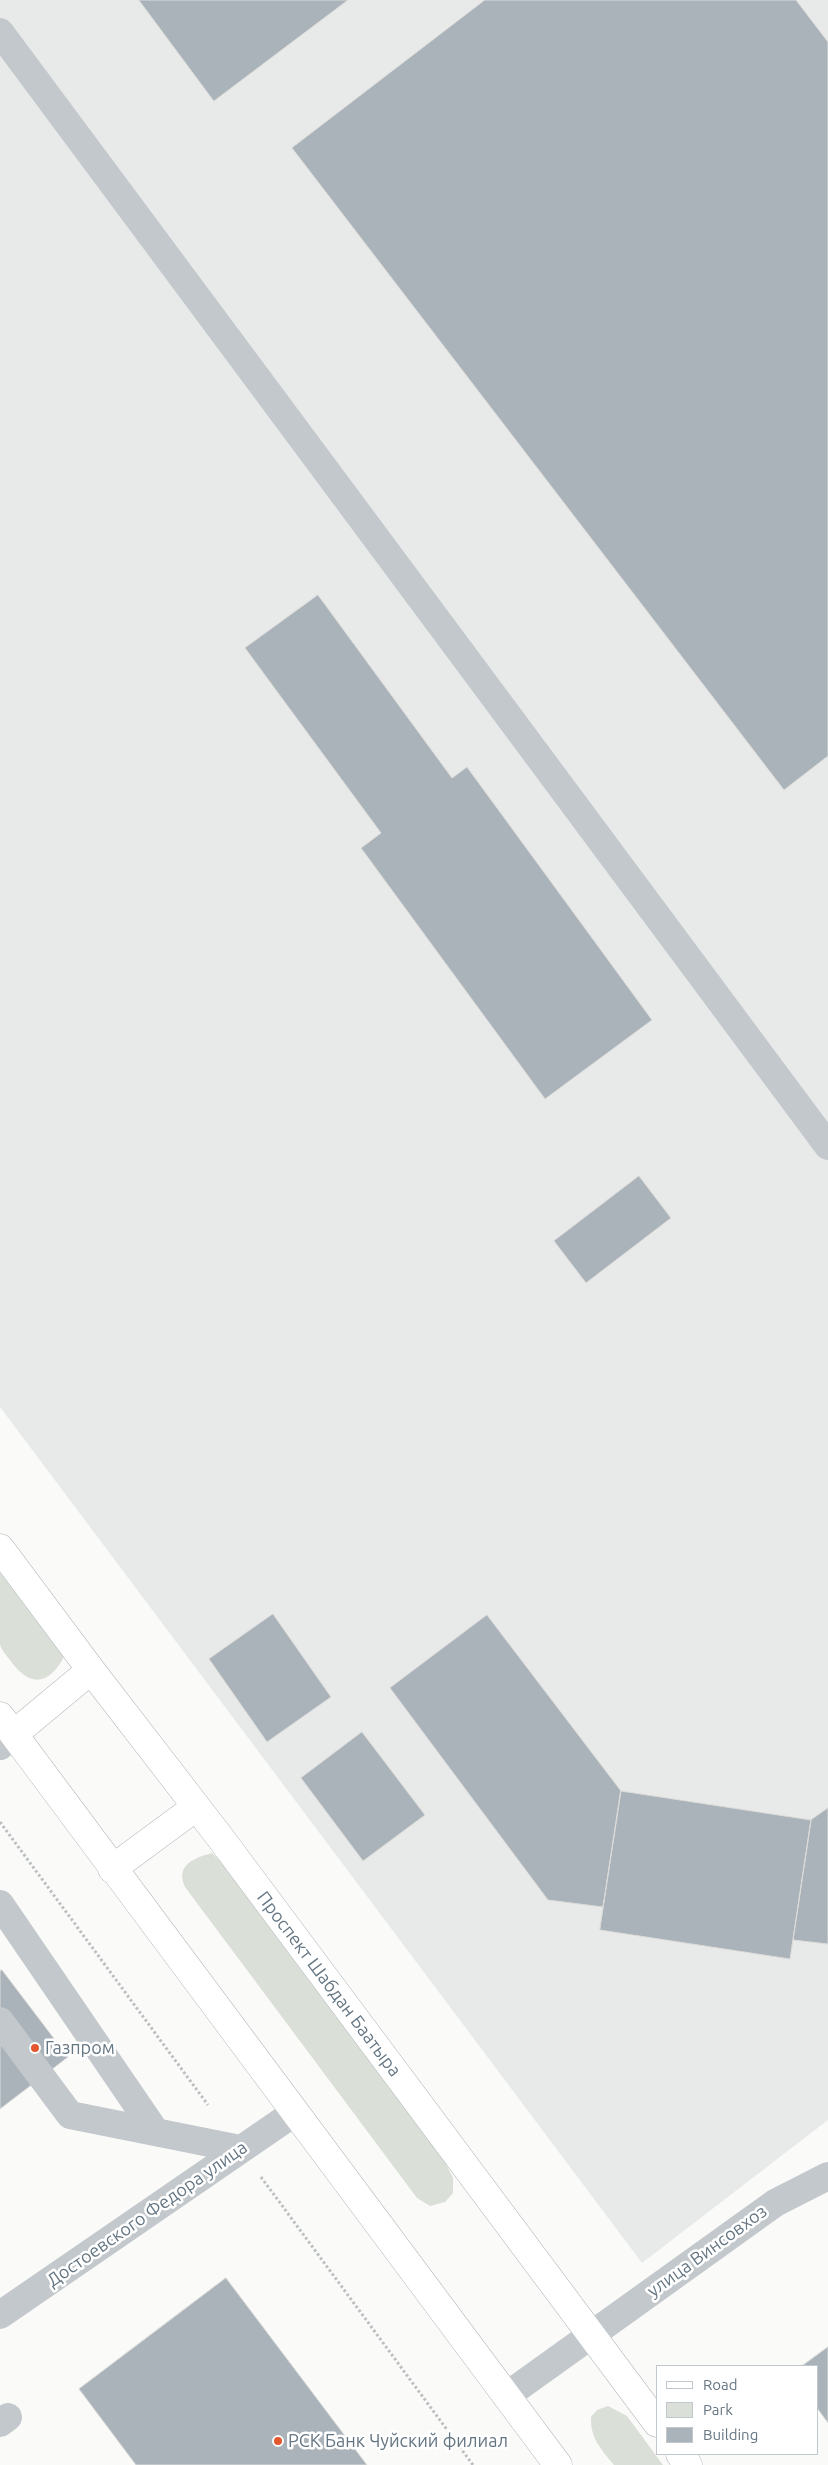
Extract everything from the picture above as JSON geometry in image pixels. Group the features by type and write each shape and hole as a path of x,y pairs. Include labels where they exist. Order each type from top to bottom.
{"main road":[{"name":"Проспект Шабдан Баатыра","path":"0,1548 656,2422"},
{"path":"91,1670 5,1732 112,1869 558,2465"},
{"path":"112,1869 196,1807"}],"street":[{"path":"0,32 828,1146"},
{"path":"0,1904 154,2131"},
{"path":"0,2021 70,2115 240,2149"},
{"name":"Достоевского Федора улица","path":"0,2315 294,2113"},
{"name":"улица Винсовхоз","path":"506,2396 775,2203 828,2176"}],"shaded area":[{"path":"0,0 828,0 828,2120 642,2263 0,1407"}],"green space":[{"path":"0,1567 66,1653 54,1671 47,1677 33,1679 26,1676 18,1670 4,1653 0,1644"},
{"path":"212,1853 231,1872 443,2158 453,2178 453,2193 445,2202 430,2206 417,2198 185,1887 182,1873 184,1868 193,1860"},
{"path":"608,2406 627,2416 663,2465 614,2465 597,2443 591,2424 591,2417 597,2410"}],"building":[{"path":"139,0 348,0 214,101"},
{"path":"485,0 796,0 828,42 828,756 784,790 292,148"},
{"path":"318,595 452,778 467,767 652,1020 545,1099 361,848 381,833 245,648"},
{"path":"639,1176 671,1218 586,1283 554,1241"},
{"path":"273,1614 331,1697 267,1742 209,1659"},
{"path":"487,1615 621,1791 603,1907 548,1900 390,1688"},
{"path":"362,1732 425,1815 363,1861 301,1778"},
{"path":"621,1791 811,1820 790,1959 600,1930"},
{"path":"828,1808 828,1944 793,1940 811,1820"},
{"path":"2,1970 68,2057 0,2109 0,1971"},
{"path":"226,2278 367,2465 136,2465 79,2389"},
{"path":"828,2347 828,2423 818,2409 818,2365 803,2365"}],"place":[{"name":"Газпром","path":"35,2048"},
{"name":"РСК Банк Чуйский филиал","path":"278,2441"}]}
